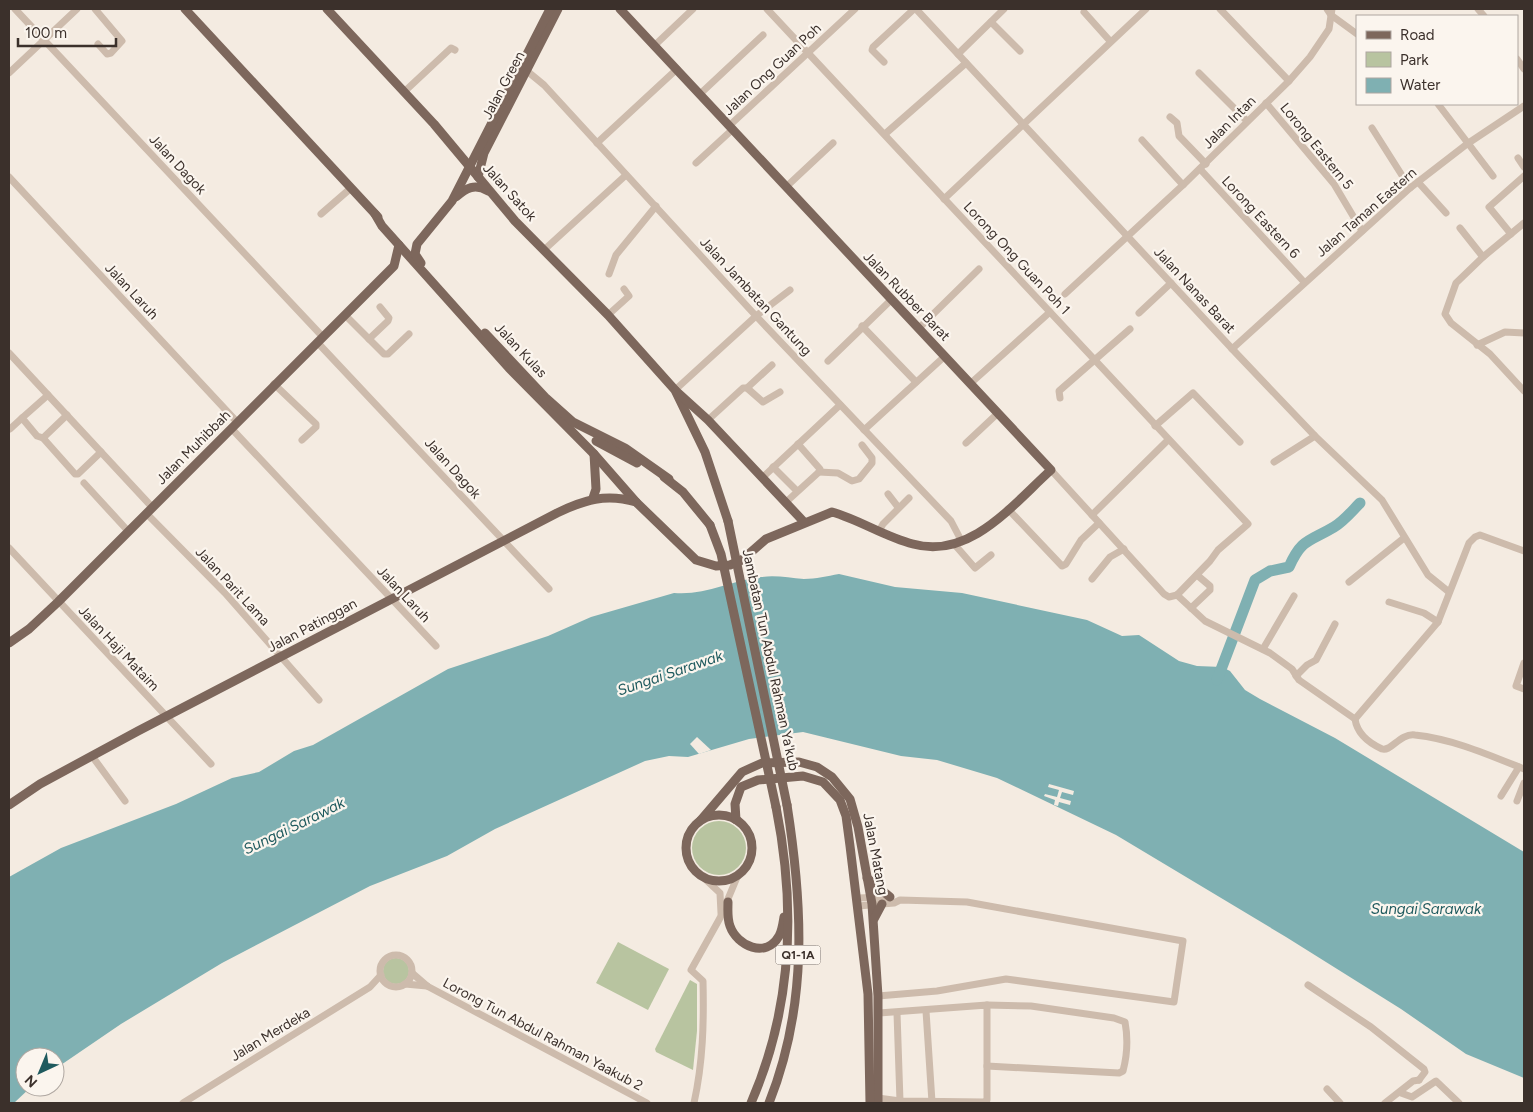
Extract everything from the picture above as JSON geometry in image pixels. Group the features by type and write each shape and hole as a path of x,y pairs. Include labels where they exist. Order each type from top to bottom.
{"main road":[{"name":"Jalan Kulas","path":"186,9 351,188 509,368 594,454 636,502 696,560 716,566 730,565 742,560 766,538 832,512 925,547 959,544"},
{"name":"Jalan Satok","path":"327,9 404,92 515,221 545,249 608,315 675,390 708,420 804,522"},
{"name":"Jalan Green","path":"469,166 550,9"},
{"name":"Jalan Green","path":"478,176 484,153 558,9"},
{"name":"Jalan Rubber Barat","path":"622,9 1051,470"},
{"path":"452,201 469,166"},
{"path":"399,245 394,266 418,264 415,254 417,244 452,201 464,190 473,186 482,187 492,193"},
{"name":"Jalan Kulas","path":"374,214 399,245 559,410 581,426 624,448 669,479 696,506 710,525"},
{"name":"Jalan Muhibbah","path":"9,643 32,626 58,602 394,266"},
{"name":"Jalan Satok","path":"675,390 705,452 728,521"},
{"name":"Jalan Kulas","path":"555,416 594,440 669,479"},
{"path":"593,498 596,489 594,454"},
{"path":"959,544 980,532 1051,470"},
{"name":"Jalan Patinggan","path":"9,805 40,784 92,756 504,542 557,512 593,498 624,498 636,502"},
{"name":"Jambatan Tun Abdul Rahman Ya'kub","path":"728,521 786,805 799,896 796,996 791,1033 769,1103"},
{"name":"Jambatan Tun Abdul Rahman Ya'kub","path":"710,525 721,554 776,807 784,846 787,894"},
{"name":"Jalan Matang","path":"701,820 742,772 762,763 789,761 817,767 832,776 850,799 858,827 873,920 879,1013 875,1102"},
{"name":"Jalan Matang","path":"736,820 734,804 741,787 758,780 793,776 812,778 822,782 840,800 846,816 858,902 868,994 875,1102"},
{"path":"718,815 736,820 746,829 752,847 750,859 738,875 721,881 704,878 690,863 686,846 689,834 701,820 718,815"},
{"path":"867,878 890,897"},
{"path":"728,902 730,926 740,942 756,949 766,948 779,937 787,894"},
{"path":"752,1103 782,1001 787,962 787,894"},
{"path":"873,920 882,904"}],"street":[{"name":"Jalan Dagok","path":"15,9 549,589"},
{"path":"9,73 77,9"},
{"path":"95,9 122,41 111,53 107,54 98,44"},
{"path":"655,45 692,9"},
{"name":"Lorong Ong Guan Poh 1","path":"768,9 1248,524 1218,550 1197,575"},
{"name":"Jalan Ong Guan Poh","path":"696,163 808,52 855,9"},
{"path":"884,62 872,50 873,48 915,9"},
{"name":"Jalan Nanas Barat","path":"915,9 1314,436 1382,500 1428,575 1449,592"},
{"path":"958,54 1004,9"},
{"path":"1220,9 1289,81"},
{"path":"944,199 1143,10"},
{"name":"Jalan Intan","path":"1065,294 1183,186 1289,81 1310,57 1330,29 1330,11"},
{"name":"Jalan Intan","path":"1330,11 1356,33"},
{"path":"1084,12 1110,41"},
{"path":"991,22 1020,51"},
{"path":"700,94 763,34"},
{"path":"404,92 451,48 455,50"},
{"path":"885,134 966,63"},
{"path":"597,143 677,68"},
{"name":"Jalan Jambatan Gantung","path":"527,71 544,85 756,316 951,521 959,544 975,568 991,555"},
{"path":"1199,73 1247,121"},
{"name":"Lorong Eastern 5","path":"1266,103 1334,184 1362,231"},
{"path":"1439,105 1493,176"},
{"name":"Jalan Taman Eastern","path":"1232,349 1410,188 1467,144 1524,106"},
{"path":"1170,117 1177,123 1179,136 1206,164"},
{"path":"1372,128 1410,188"},
{"path":"1142,140 1183,186"},
{"path":"786,187 833,143"},
{"path":"1518,158 1524,167"},
{"name":"Lorong Eastern 6","path":"1200,169 1304,282"},
{"path":"545,249 626,175"},
{"path":"1511,234 1489,207 1524,176"},
{"name":"Jalan Laruh","path":"9,177 436,646"},
{"path":"1418,182 1446,213"},
{"path":"321,214 351,188"},
{"path":"609,274 616,255 656,206"},
{"path":"1524,224 1483,257 1456,283 1446,314 1451,323 1490,354 1524,390"},
{"path":"1460,228 1483,257"},
{"path":"919,328 979,270"},
{"path":"1140,313 1172,283"},
{"path":"608,315 629,296 624,289"},
{"path":"675,390 756,316 790,290"},
{"path":"828,361 891,300"},
{"path":"369,339 388,321 380,306"},
{"path":"971,384 1050,312"},
{"path":"345,315 384,354 388,354 409,334"},
{"path":"862,326 916,382"},
{"path":"1060,398 1059,391 1130,329"},
{"path":"1477,344 1505,332 1524,333"},
{"name":"Jalan Parit Lama","path":"9,353 101,452 149,510 320,700"},
{"path":"864,430 945,356"},
{"path":"708,420 772,365"},
{"path":"274,384 316,424 316,427 302,440"},
{"path":"747,388 763,402 780,392"},
{"path":"1155,426 1193,394 1240,442"},
{"path":"10,429 48,395"},
{"path":"762,478 840,405"},
{"path":"966,443 998,413"},
{"path":"42,438 67,415"},
{"path":"22,418 75,474 78,474 101,452"},
{"path":"1274,462 1314,436"},
{"path":"1092,515 1168,440"},
{"path":"798,444 820,469 819,472"},
{"path":"785,503 819,472 838,473 852,482 858,479 872,464 872,458 862,445"},
{"path":"773,467 797,491"},
{"name":"Jalan Rubber Barat","path":"1051,470 1164,594 1169,596 1176,595 1205,621 1263,649 1292,669 1299,680 1355,719"},
{"path":"84,483 128,530"},
{"path":"888,494 898,507"},
{"path":"879,531 898,507 909,498"},
{"path":"1008,509 1062,566 1066,564 1084,536 1099,523"},
{"path":"1501,796 1522,768 1453,741 1414,734 1401,737 1388,749 1382,749 1360,733 1355,719 1438,622 1469,543 1474,537 1480,535 1524,551"},
{"path":"1349,582 1404,538"},
{"name":"Jalan Haji Mataim","path":"9,548 211,764"},
{"path":"1092,578 1110,557 1124,549"},
{"path":"1176,595 1197,575 1210,586 1210,590 1191,608"},
{"path":"1263,649 1294,596"},
{"path":"1389,602 1424,613 1438,622"},
{"path":"1296,676 1306,665 1316,660 1335,624"},
{"path":"1524,663 1516,686 1524,689"},
{"path":"92,756 125,802"},
{"path":"1517,801 1524,783"},
{"path":"694,1103 699,1080 704,1027 703,981 692,970 728,902 738,875"},
{"path":"704,878 720,894 722,901 720,918"},
{"path":"858,902 890,897 900,900"},
{"path":"871,901 882,904 900,900 967,902 1183,941 1176,999 1174,1002 1006,979 937,991 878,996"},
{"path":"370,987 381,974 384,961 398,955 410,962 412,973 427,986"},
{"path":"405,984 412,973"},
{"path":"381,974 387,984"},
{"path":"370,987 387,984 396,986 405,984 427,986"},
{"path":"1308,984 1371,1027 1424,1069 1425,1072 1419,1080 1413,1081 1401,1093 1385,1103"},
{"name":"Lorong Tun Abdul Rahman Yaakub 2","path":"427,986 647,1103"},
{"name":"Jalan Merdeka","path":"183,1103 370,987"},
{"path":"875,1102 984,1102 987,1100 987,1006"},
{"path":"879,1013 987,1006 1031,1006 1114,1018 1125,1022 1127,1032 1123,1071 987,1066"},
{"path":"926,1010 932,1102"},
{"path":"897,1013 900,1101"},
{"path":"1419,1080 1422,1082 1424,1090"},
{"path":"1401,1093 1412,1097 1436,1081 1459,1103"},
{"path":"746,1103 757,1090"},
{"path":"1327,1090 1340,1103"}],"green space":[{"path":"719,821 729,823 738,829 744,838 746,848 744,858 738,867 729,873 719,875 709,873 700,867 694,858 692,848 694,838 700,829 709,823"},
{"path":"618,942 669,969 648,1010 596,983"},
{"path":"396,958 406,961 409,971 406,981 396,984 386,981 383,971 386,961"},
{"path":"690,980 697,984 697,1031 693,1070 656,1052 655,1049"}],"water":[{"name":"Sungai Sarawak","path":"839,574 895,587 962,593 1087,620 1122,636 1139,635 1179,661 1197,666 1222,667 1230,671 1245,690 1335,738 1524,852 1524,1078 1466,1054 1401,1009 1286,937 1116,835 997,778 937,760 901,756 803,732 749,739 688,757 669,756 645,761 495,829 447,856 370,886 222,963 121,1024 65,1062 65,1047 15,1047 15,1097 20,1097 14,1103 9,1103 9,877 61,848 176,804 232,778 259,772 294,751 313,745 448,669 548,636 591,617 674,593 707,590 761,577 817,578"}],"pier":[{"path":"697,737 711,750 699,754 690,744"},
{"path":"1049,784 1074,791 1073,795 1062,792 1060,798 1071,801 1070,805 1059,802 1058,806 1054,805 1055,800 1044,796 1045,794 1057,797 1059,790 1048,787"}],"waterway":[{"path":"1217,680 1255,580 1270,571 1289,567 1302,546 1338,525 1360,503"}]}
